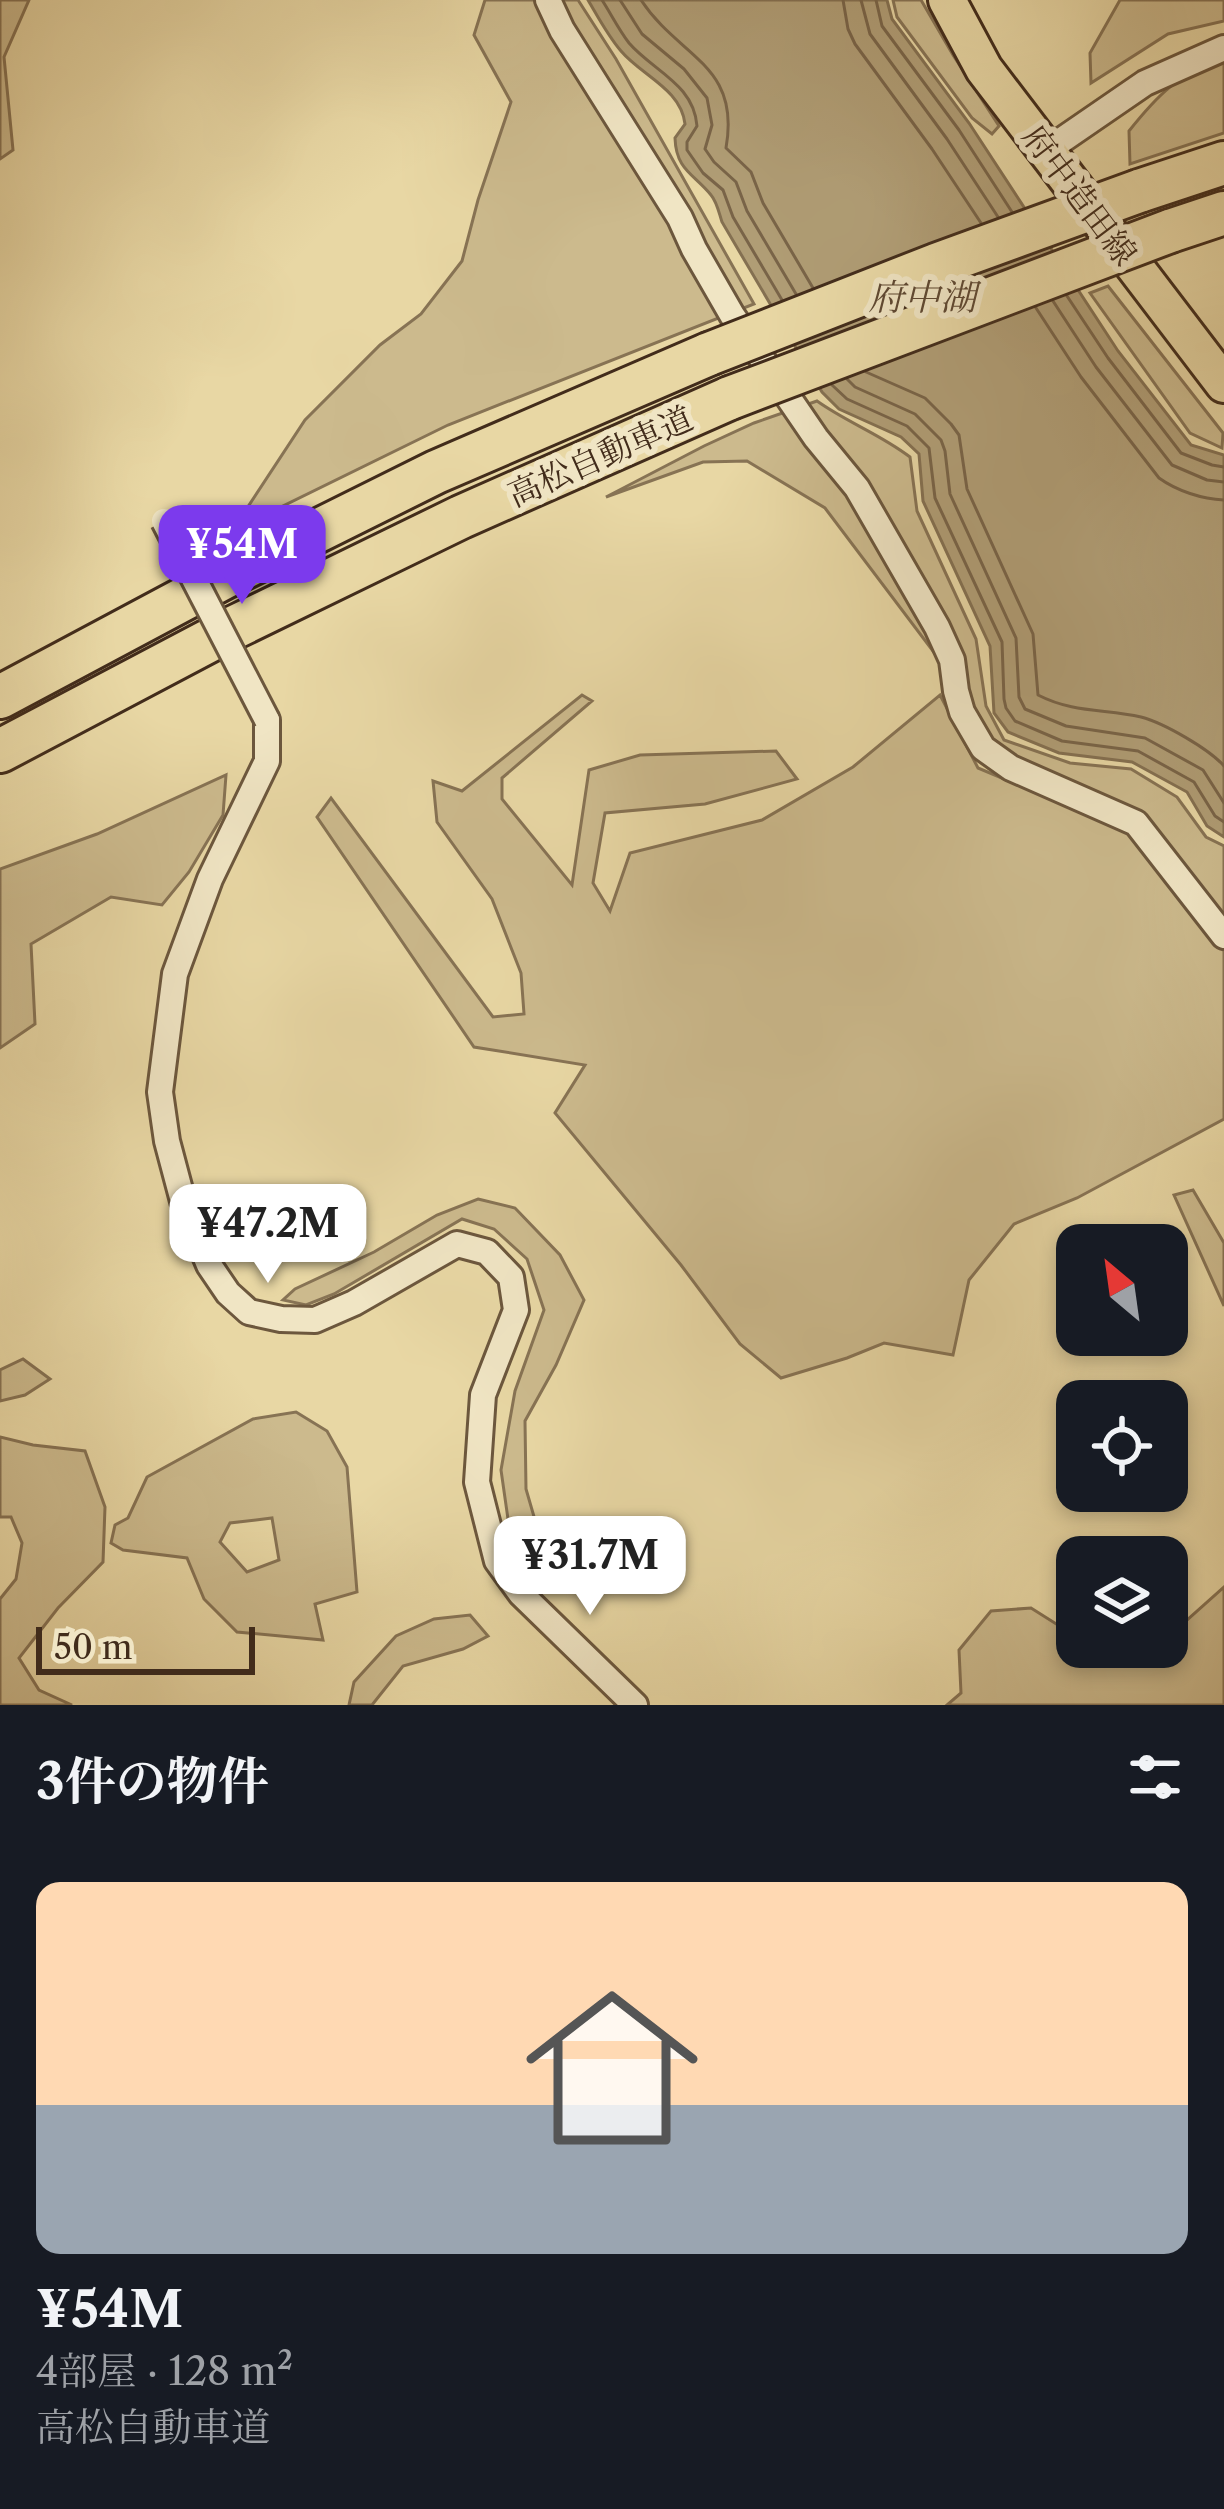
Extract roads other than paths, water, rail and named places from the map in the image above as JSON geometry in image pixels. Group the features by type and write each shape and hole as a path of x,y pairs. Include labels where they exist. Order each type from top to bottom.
{"highway":[{"name":"高松自動車道","path":"0,697 436,472 709,353 1139,190 1224,163"},
{"name":"高松自動車道","path":"0,752 235,627 420,537 730,398 1224,213"}],"main road":[{"name":"府中造田線","path":"947,0 983,69 1224,384"}],"street":[{"path":"548,0 680,218 732,315 816,438 857,488 937,627 952,660 962,712 982,748 1012,768 1136,824 1224,936"},
{"path":"1046,151 1145,83 1224,48"},
{"path":"164,521 267,720 267,761 210,879 176,974 160,1092 184,1205 209,1265 228,1293 249,1312 280,1319 315,1320 457,1244 487,1252 511,1277 516,1310 483,1395 477,1482 497,1561 521,1594 635,1705"}],"water":[{"name":"府中湖","path":"588,0 887,0 892,19 969,123 1118,351 1191,445 1224,455 1224,837 1207,826 1187,792 1132,762 1059,753 1008,732 994,713 990,646 923,501 919,454 901,437 839,409 822,392 722,222 713,198 679,157 675,138 685,124 676,101 621,51"}]}
